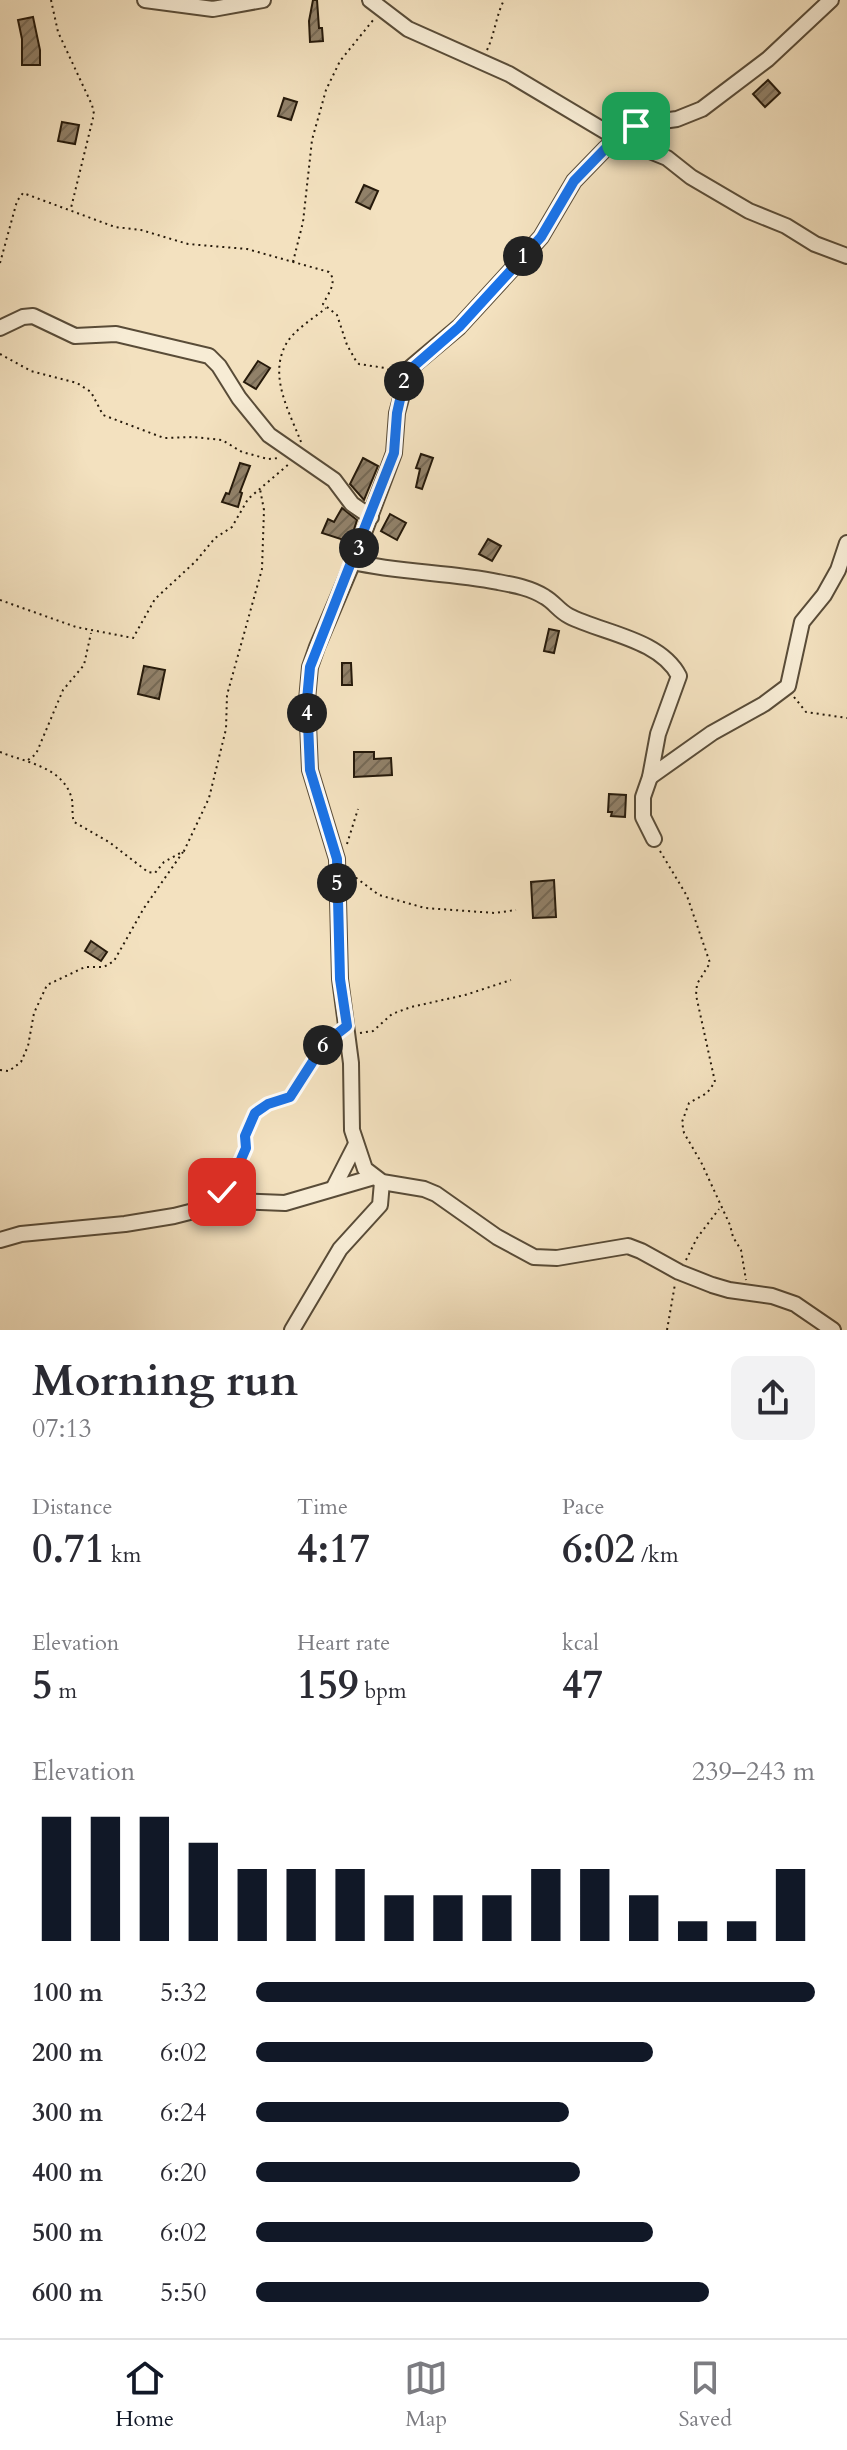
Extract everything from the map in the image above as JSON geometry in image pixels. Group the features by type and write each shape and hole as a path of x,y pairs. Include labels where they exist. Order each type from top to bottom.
{"street":[{"path":"145,0 213,9 263,0"},
{"path":"292,1330 340,1249 382,1201 378,1180 365,1169 356,1144 351,1114 347,1028 340,979 338,862 310,770 307,700 310,667 394,453 397,413 404,380 409,369 459,327 541,237 574,181 605,149 640,124 684,118 702,109 768,59 831,0"},
{"path":"375,4 408,29 509,74 618,138 667,158 691,177 749,211 786,226 815,244 847,256"},
{"path":"0,328 23,317 33,316 75,336 116,334 209,356 269,435 334,480 352,504 371,517"},
{"path":"650,777 712,733 764,704 788,686 802,622 824,595 838,570 847,543"},
{"path":"353,562 388,570 435,573 526,589 546,597 569,616 623,635 656,653 679,676 658,734 642,806 647,828 654,839"},
{"path":"334,1187 356,1144"},
{"path":"0,1240 21,1234 174,1216 243,1200 285,1203 334,1187 378,1180 436,1194 497,1237 534,1257 557,1258 628,1246 679,1272 729,1290 772,1296 806,1310 833,1330"}],"path":[{"path":"51,0 58,32 94,114 71,210"},
{"path":"480,61 489,47 504,0"},
{"path":"293,263 303,222 312,140 326,90 375,4"},
{"path":"0,263 21,194 30,194 115,227 161,234 188,244 247,249 332,275 333,283 323,304 337,315 356,361 391,370 404,380"},
{"path":"309,462 282,395 281,361 285,347 295,333 327,307"},
{"path":"0,354 31,371 77,383 91,392 103,415 164,438 222,440 242,452 268,459 294,460 248,499 232,527 215,538 196,561 155,599 133,638 92,632 0,600"},
{"path":"0,1070 9,1071 21,1062 28,1046 34,1013 47,985 85,967 110,965 119,954 144,908 184,851 209,798 226,729 227,695 262,569 264,510 260,489"},
{"path":"26,761 36,754 63,690 84,665 92,632"},
{"path":"788,686 806,712 847,718"},
{"path":"0,752 40,766 62,781 72,798 74,822 109,842 148,872 155,873 164,862 184,851"},
{"path":"358,809 338,862 379,895 425,908 495,913 516,910"},
{"path":"654,839 687,896 710,963 697,984 696,995 715,1082 707,1093 691,1100 682,1122 684,1133 701,1162 741,1250 747,1285 758,1294"},
{"path":"213,1205 239,1165 246,1148 245,1136 255,1113 268,1104 290,1097 324,1044 347,1028 356,1033 369,1032 392,1014 511,980"},
{"path":"667,1330 670,1302 679,1272 697,1238 720,1207"}],"building":[{"path":"313,0 317,0 323,41 310,42 309,21"},
{"path":"33,17 40,65 22,65 18,20"},
{"path":"768,80 780,93 765,107 753,94"},
{"path":"284,98 297,102 291,120 278,116"},
{"path":"62,122 79,125 75,144 58,141"},
{"path":"364,185 378,191 370,209 356,202"},
{"path":"258,361 270,368 256,389 244,382"},
{"path":"421,454 433,458 422,489 416,487 420,469 416,468"},
{"path":"363,458 378,466 364,500 350,484"},
{"path":"240,463 250,466 238,507 222,502 226,493 229,494"},
{"path":"342,508 357,520 350,542 322,533 328,519 334,522"},
{"path":"390,514 406,523 397,540 381,531"},
{"path":"488,539 501,546 492,561 479,554"},
{"path":"549,629 559,631 554,653 544,651"},
{"path":"342,663 351,663 352,685 342,685"},
{"path":"144,666 165,670 159,699 138,694"},
{"path":"354,752 374,752 374,759 391,758 392,775 354,777"},
{"path":"609,794 626,795 625,817 611,816 612,812 608,812"},
{"path":"554,880 556,917 533,918 531,882"},
{"path":"91,941 107,952 101,961 85,951"}],"route":[{"path":"222,1192 246,1148 245,1136 255,1113 268,1104 290,1097 324,1044 347,1026 340,979 337,859 310,770 307,700 310,667 317,647 394,453 397,413 406,373 459,327 541,237 574,181 623,133 636,126"}]}
